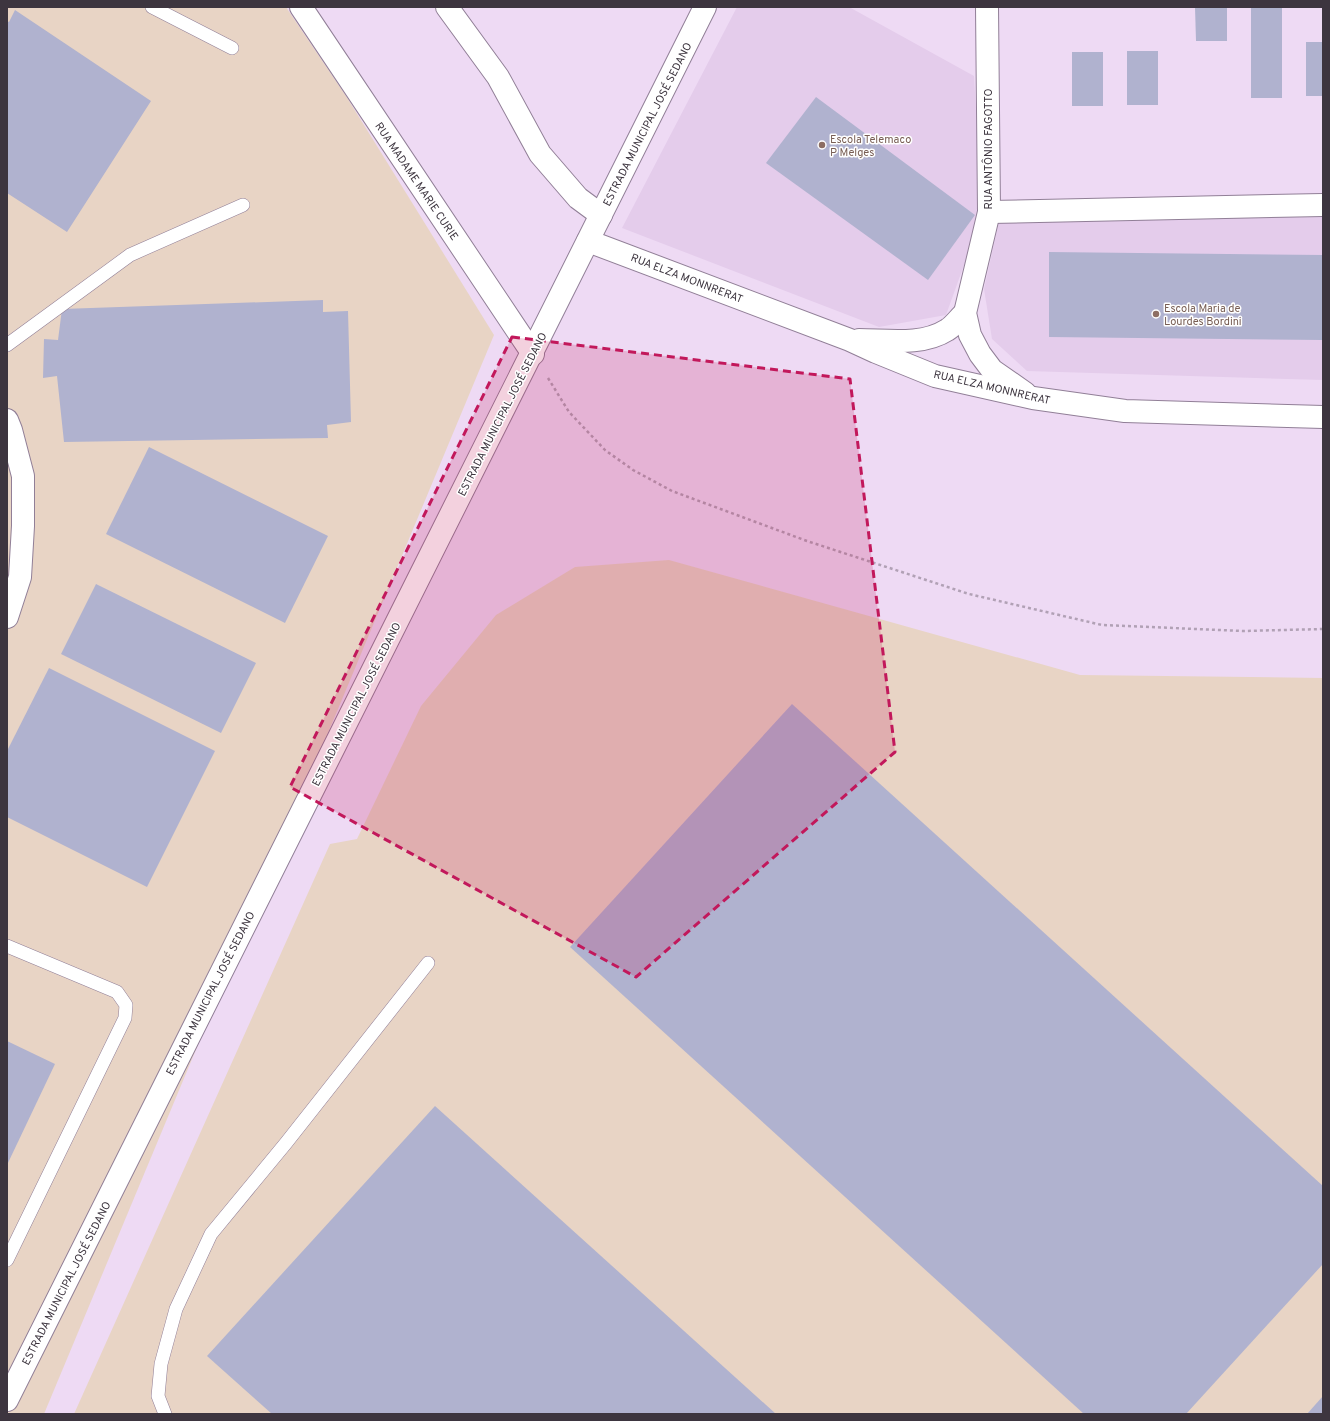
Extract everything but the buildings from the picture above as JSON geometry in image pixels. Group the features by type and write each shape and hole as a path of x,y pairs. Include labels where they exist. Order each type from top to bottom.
{"street":[{"name":"RUA MADAME MARIE CURIE","path":"301,7 533,354"},
{"path":"447,7 498,77 540,154 578,198 601,216"},
{"name":"ESTRADA MUNICIPAL JOSÉ SEDANO","path":"7,1400 256,902 533,354 705,7"},
{"name":"RUA ANTÔNIO FAGOTTO","path":"988,7 988,212 965,313 970,335 980,354 992,370 1033,398"},
{"path":"988,212 1323,205"},
{"name":"RUA ELZA MONNRERAT","path":"588,241 850,340 935,376 1033,398 1125,411 1323,417"},
{"path":"850,340 910,341 933,336 948,330 965,313"},
{"path":"7,420 23,476 23,526 14,564 20,577 7,617"}],"lane":[{"path":"152,7 232,48"},
{"path":"7,345 130,255 243,205"},
{"path":"7,946 117,992 126,1005 125,1018 7,1260"},
{"path":"165,1414 158,1396 161,1364 176,1309 211,1234 428,963"}],"path":[{"path":"533,354 569,412 605,450 633,470 672,491 807,541 969,594 1102,625 1244,631 1323,629"}],"highlighted area":[{"path":"512,337 850,379 895,752 636,977 290,787"}],"shaded area":[{"path":"7,7 286,7 346,96 494,335 44,1414 7,1414"},
{"name":"Escola Telemaco P Melges","path":"737,7 849,7 974,76 982,215 946,315 879,327 622,228"},
{"name":"Escola Maria de Lourdes Bordini","path":"1323,215 1323,380 1027,371 992,339 984,289 1000,217"},
{"path":"669,560 1080,675 1323,678 1323,1414 74,1414 330,844 357,839 421,706 496,615 575,567"}],"place":[{"name":"Escola Telemaco P Melges","path":"822,145"},
{"name":"Escola Maria de Lourdes Bordini","path":"1156,314"}]}
